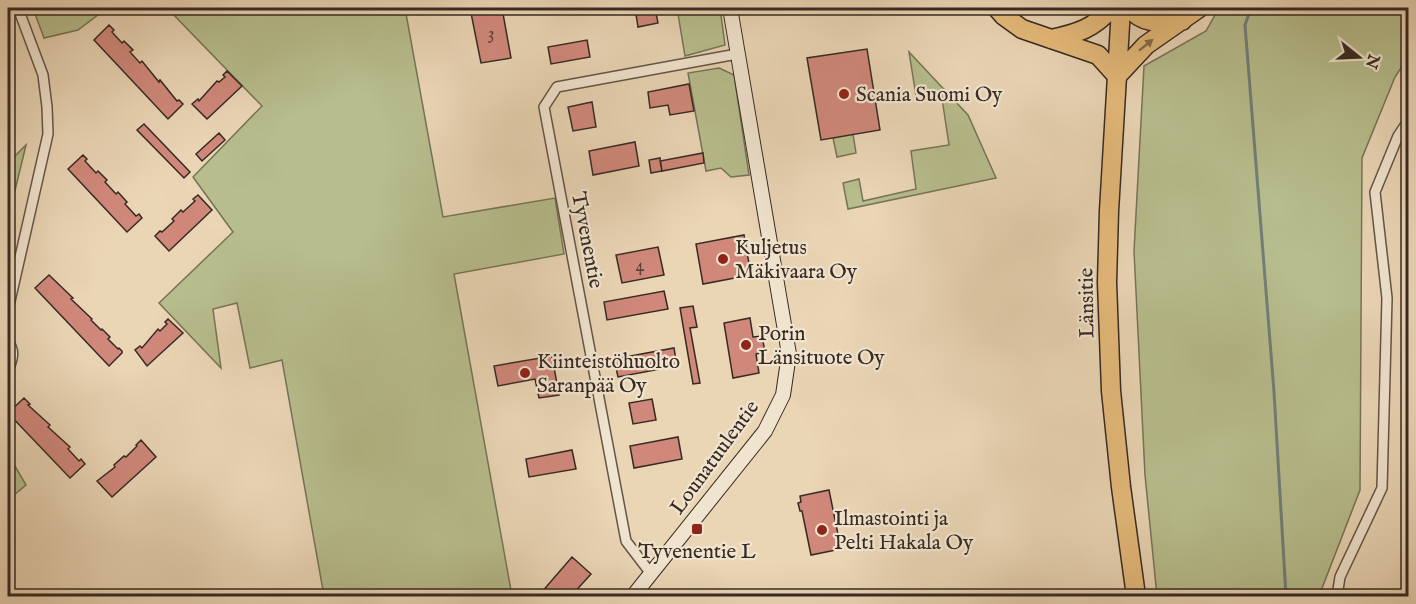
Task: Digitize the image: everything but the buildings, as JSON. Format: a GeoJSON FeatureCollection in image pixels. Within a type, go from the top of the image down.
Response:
{"type":"FeatureCollection","features":[{"type":"Feature","properties":{"kind":"highway"},"geometry":{"type":"LineString","coordinates":[[998,8],[1004,16],[1022,29],[1098,55],[1117,76],[1146,45],[1199,8]]}},
{"type":"Feature","properties":{"kind":"highway"},"geometry":{"type":"LineString","coordinates":[[1051,39],[1070,35],[1095,25],[1111,8]]}},
{"type":"Feature","properties":{"kind":"highway","name":"Länsitie"},"geometry":{"type":"LineString","coordinates":[[1121,8],[1107,282],[1111,380],[1121,487],[1136,597]]}},
{"type":"Feature","properties":{"kind":"highway"},"geometry":{"type":"LineString","coordinates":[[1130,8],[1136,15],[1150,20],[1182,21]]}},
{"type":"Feature","properties":{"kind":"street"},"geometry":{"type":"LineString","coordinates":[[8,310],[48,134],[43,75],[18,8]]}},
{"type":"Feature","properties":{"kind":"street","name":"Lounatuulentie"},"geometry":{"type":"LineString","coordinates":[[633,597],[765,431],[783,395],[789,354],[730,8]]}},
{"type":"Feature","properties":{"kind":"street","name":"Tyvenentie"},"geometry":{"type":"LineString","coordinates":[[652,575],[626,542],[544,107],[557,87],[737,54]]}},
{"type":"Feature","properties":{"kind":"street"},"geometry":{"type":"LineString","coordinates":[[1336,597],[1340,577],[1382,488],[1387,298],[1375,192],[1398,136],[1408,121]]}},
{"type":"Feature","properties":{"kind":"street"},"geometry":{"type":"LineString","coordinates":[[8,342],[11,345],[13,360],[8,371]]}},
{"type":"Feature","properties":{"kind":"green space"},"geometry":{"type":"Polygon","coordinates":[[[33,8],[107,8],[78,30],[44,38],[33,8]]]}},
{"type":"Feature","properties":{"kind":"green space"},"geometry":{"type":"Polygon","coordinates":[[[167,8],[405,8],[443,217],[555,198],[564,254],[454,274],[512,596],[324,596],[282,360],[250,368],[237,303],[213,309],[221,368],[159,303],[233,232],[193,177],[262,106],[167,8]]]}},
{"type":"Feature","properties":{"kind":"green space"},"geometry":{"type":"Polygon","coordinates":[[[677,8],[720,8],[725,45],[685,56],[677,8]]]}},
{"type":"Feature","properties":{"kind":"green space"},"geometry":{"type":"Polygon","coordinates":[[[1219,8],[1408,8],[1408,57],[1395,77],[1362,158],[1360,490],[1319,596],[1157,596],[1145,475],[1134,251],[1144,66],[1206,31],[1219,8]]]}},
{"type":"Feature","properties":{"kind":"green space"},"geometry":{"type":"Polygon","coordinates":[[[909,52],[968,115],[996,178],[848,209],[843,183],[859,179],[863,201],[916,189],[911,151],[949,145],[941,92],[916,96],[909,52]]]}},
{"type":"Feature","properties":{"kind":"green space"},"geometry":{"type":"Polygon","coordinates":[[[719,68],[734,75],[749,175],[731,177],[721,168],[706,171],[688,73],[719,68]]]}},
{"type":"Feature","properties":{"kind":"green space"},"geometry":{"type":"Polygon","coordinates":[[[853,134],[856,153],[837,157],[833,138],[853,134]]]}},
{"type":"Feature","properties":{"kind":"green space"},"geometry":{"type":"Polygon","coordinates":[[[26,145],[10,211],[8,211],[8,163],[26,145]]]}},
{"type":"Feature","properties":{"kind":"green space"},"geometry":{"type":"Polygon","coordinates":[[[8,454],[26,485],[8,500],[8,454]]]}},
{"type":"Feature","properties":{"kind":"waterway"},"geometry":{"type":"LineString","coordinates":[[1251,8],[1245,25],[1274,392],[1286,596]]}},
{"type":"Feature","properties":{"kind":"place","name":"Scania Suomi Oy"},"geometry":{"type":"Point","coordinates":[844,94]}},
{"type":"Feature","properties":{"kind":"place","name":"Kuljetus Mäkivaara Oy"},"geometry":{"type":"Point","coordinates":[723,259]}},
{"type":"Feature","properties":{"kind":"place","name":"Porin Länsituote Oy"},"geometry":{"type":"Point","coordinates":[746,345]}},
{"type":"Feature","properties":{"kind":"place","name":"Kiinteistöhuolto Saranpää Oy"},"geometry":{"type":"Point","coordinates":[525,373]}},
{"type":"Feature","properties":{"kind":"place","name":"Tyvenentie L"},"geometry":{"type":"Point","coordinates":[697,529]}},
{"type":"Feature","properties":{"kind":"place","name":"Ilmastointi ja Pelti Hakala Oy"},"geometry":{"type":"Point","coordinates":[822,530]}}]}
